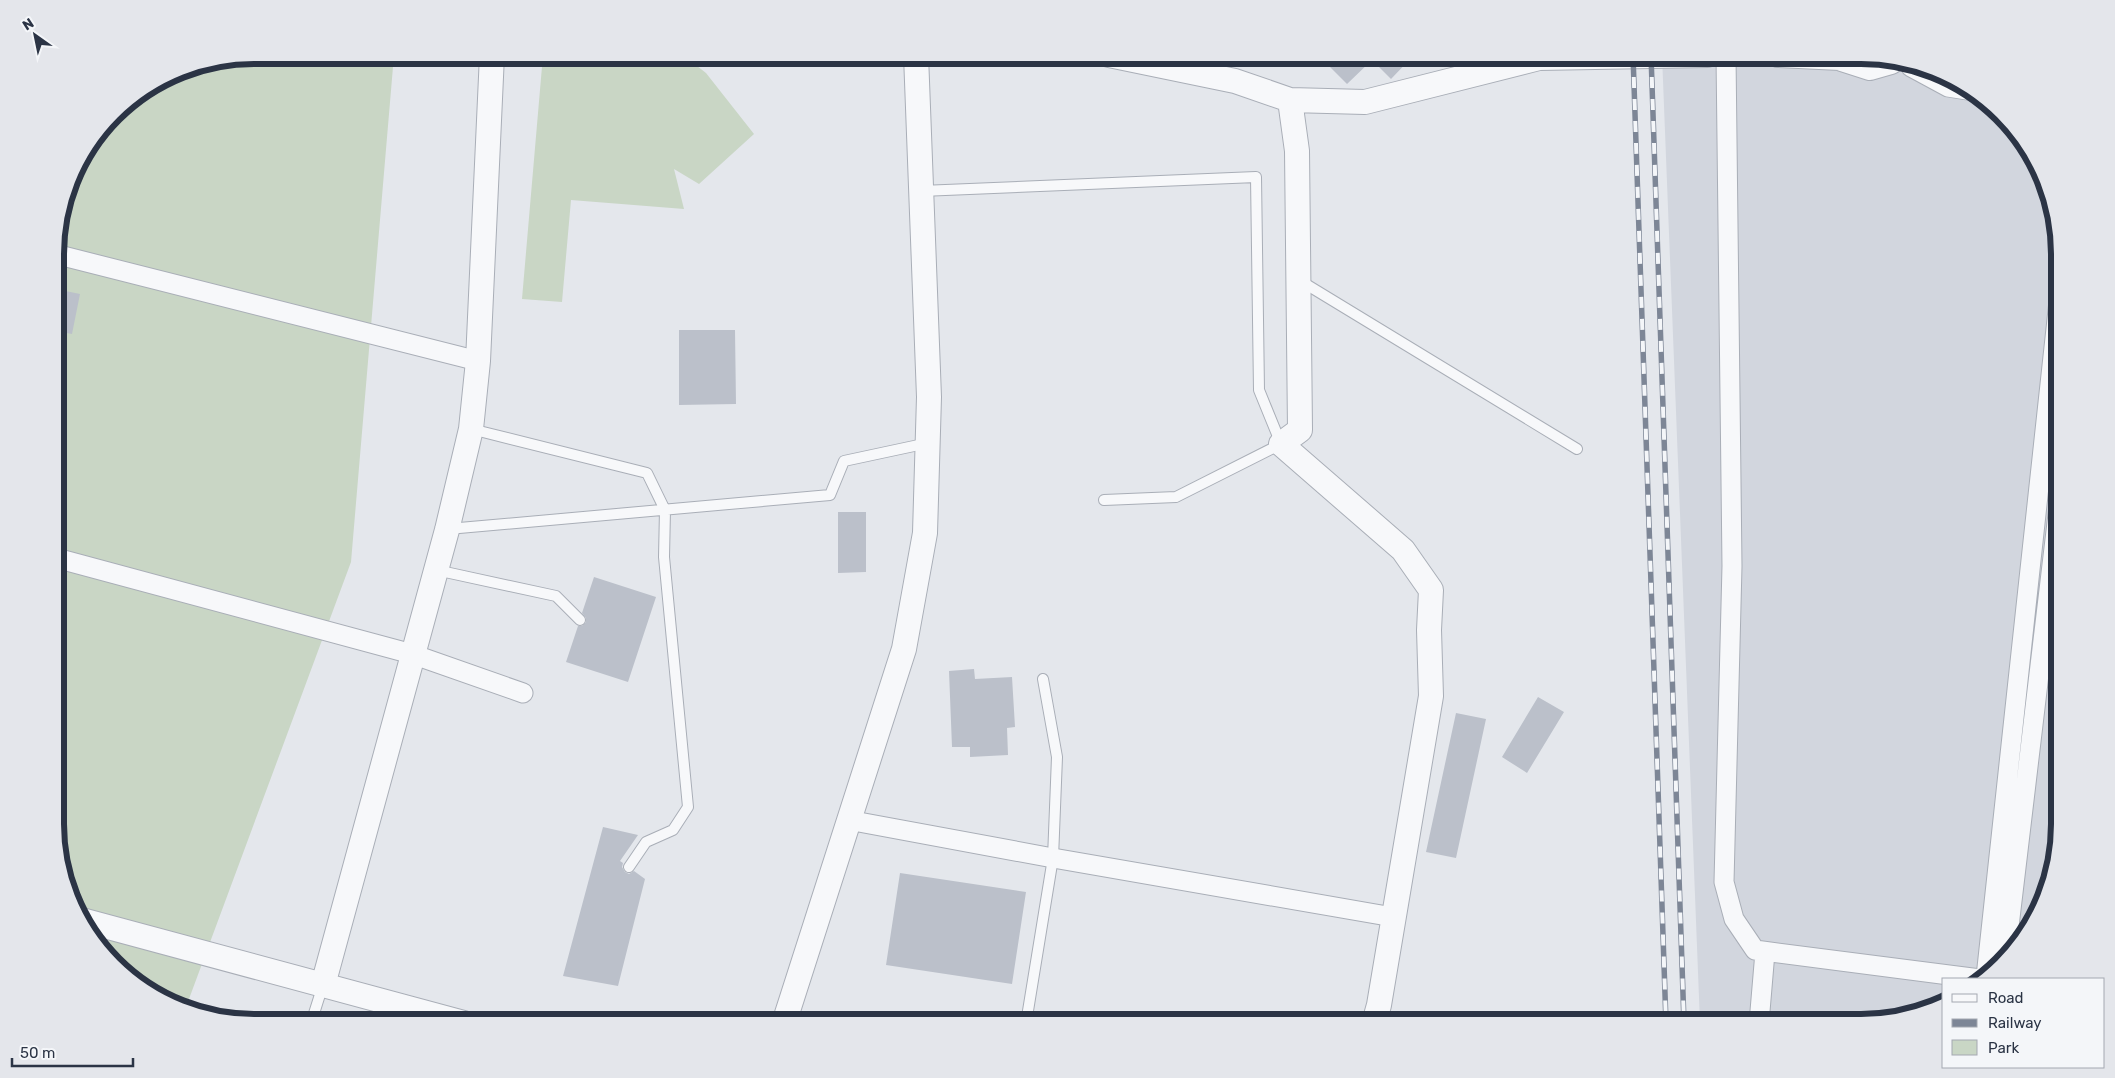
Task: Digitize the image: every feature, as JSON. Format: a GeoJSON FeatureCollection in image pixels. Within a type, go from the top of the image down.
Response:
{"type":"FeatureCollection","features":[{"type":"Feature","properties":{"kind":"street"},"geometry":{"type":"LineString","coordinates":[[323,985],[447,530],[471,429],[478,361],[492,64]]}},
{"type":"Feature","properties":{"kind":"street"},"geometry":{"type":"LineString","coordinates":[[787,1014],[904,649],[925,533],[929,397],[916,64]]}},
{"type":"Feature","properties":{"kind":"street"},"geometry":{"type":"LineString","coordinates":[[1153,64],[1235,81],[1290,100],[1366,102],[1511,64]]}},
{"type":"Feature","properties":{"kind":"street"},"geometry":{"type":"LineString","coordinates":[[1726,64],[1732,566],[1724,882],[1734,919],[1755,950],[1972,978]]}},
{"type":"Feature","properties":{"kind":"street"},"geometry":{"type":"LineString","coordinates":[[1865,64],[1870,68],[1882,65]]}},
{"type":"Feature","properties":{"kind":"street"},"geometry":{"type":"LineString","coordinates":[[1927,76],[1948,87],[1954,88]]}},
{"type":"Feature","properties":{"kind":"street"},"geometry":{"type":"LineString","coordinates":[[1290,100],[1298,151],[1300,430],[1281,444],[1403,550],[1431,590],[1429,630],[1431,696],[1376,1014]]}},
{"type":"Feature","properties":{"kind":"street"},"geometry":{"type":"LineString","coordinates":[[64,256],[478,361]]}},
{"type":"Feature","properties":{"kind":"street"},"geometry":{"type":"LineString","coordinates":[[1987,966],[2051,367]]}},
{"type":"Feature","properties":{"kind":"street"},"geometry":{"type":"LineString","coordinates":[[64,560],[412,654],[523,693]]}},
{"type":"Feature","properties":{"kind":"street"},"geometry":{"type":"LineString","coordinates":[[2007,946],[2051,573]]}},
{"type":"Feature","properties":{"kind":"street"},"geometry":{"type":"LineString","coordinates":[[848,820],[1393,917]]}},
{"type":"Feature","properties":{"kind":"street"},"geometry":{"type":"LineString","coordinates":[[91,922],[431,1014]]}},
{"type":"Feature","properties":{"kind":"street"},"geometry":{"type":"LineString","coordinates":[[1760,1014],[1765,952]]}},
{"type":"Feature","properties":{"kind":"lane"},"geometry":{"type":"LineString","coordinates":[[921,191],[1256,177],[1259,390],[1281,444],[1176,497],[1104,500]]}},
{"type":"Feature","properties":{"kind":"lane"},"geometry":{"type":"LineString","coordinates":[[1298,279],[1577,449]]}},
{"type":"Feature","properties":{"kind":"lane"},"geometry":{"type":"LineString","coordinates":[[471,429],[647,473],[665,510],[664,557],[688,807],[672,830],[646,842],[629,867]]}},
{"type":"Feature","properties":{"kind":"lane"},"geometry":{"type":"LineString","coordinates":[[447,530],[830,495],[844,461],[928,443]]}},
{"type":"Feature","properties":{"kind":"lane"},"geometry":{"type":"LineString","coordinates":[[436,570],[556,596],[580,620]]}},
{"type":"Feature","properties":{"kind":"lane"},"geometry":{"type":"LineString","coordinates":[[1027,1014],[1053,858],[1057,756],[1044,679]]}},
{"type":"Feature","properties":{"kind":"lane"},"geometry":{"type":"LineString","coordinates":[[314,1014],[323,985]]}},
{"type":"Feature","properties":{"kind":"shaded area"},"geometry":{"type":"Polygon","coordinates":[[[1662,64],[1874,64],[1898,67],[1945,83],[1977,103],[1996,119],[2012,138],[2032,170],[2048,217],[2051,241],[2051,837],[2048,861],[2032,908],[2012,940],[1996,959],[1973,978],[1942,978],[1942,996],[1934,1000],[1898,1011],[1874,1014],[1700,1014],[1662,64]]]}},
{"type":"Feature","properties":{"kind":"green space"},"geometry":{"type":"Polygon","coordinates":[[[241,64],[393,64],[351,562],[188,1002],[181,1000],[159,989],[138,975],[119,959],[103,940],[89,919],[78,897],[65,849],[64,241],[67,217],[78,181],[89,159],[103,138],[119,119],[148,96],[170,83],[205,70],[241,64]]]}},
{"type":"Feature","properties":{"kind":"green space"},"geometry":{"type":"Polygon","coordinates":[[[542,64],[694,64],[706,73],[754,134],[699,184],[674,169],[684,209],[571,200],[562,302],[522,299],[542,64]]]}},
{"type":"Feature","properties":{"kind":"building"},"geometry":{"type":"Polygon","coordinates":[[[1327,64],[1368,64],[1347,84],[1327,64]]]}},
{"type":"Feature","properties":{"kind":"building"},"geometry":{"type":"Polygon","coordinates":[[[1376,64],[1405,64],[1391,79],[1376,64]]]}},
{"type":"Feature","properties":{"kind":"building"},"geometry":{"type":"Polygon","coordinates":[[[64,291],[80,294],[72,334],[64,332],[64,291]]]}},
{"type":"Feature","properties":{"kind":"building"},"geometry":{"type":"Polygon","coordinates":[[[679,330],[735,330],[736,404],[679,405],[679,330]]]}},
{"type":"Feature","properties":{"kind":"building"},"geometry":{"type":"Polygon","coordinates":[[[838,512],[866,512],[866,572],[838,573],[838,512]]]}},
{"type":"Feature","properties":{"kind":"building"},"geometry":{"type":"Polygon","coordinates":[[[594,577],[656,597],[628,682],[566,662],[578,626],[582,626],[586,622],[586,618],[582,613],[594,577]]]}},
{"type":"Feature","properties":{"kind":"building"},"geometry":{"type":"Polygon","coordinates":[[[974,669],[975,679],[1012,677],[1015,727],[1007,728],[1008,755],[970,757],[970,747],[952,747],[949,671],[974,669]]]}},
{"type":"Feature","properties":{"kind":"building"},"geometry":{"type":"Polygon","coordinates":[[[1538,697],[1564,712],[1527,773],[1502,757],[1538,697]]]}},
{"type":"Feature","properties":{"kind":"building"},"geometry":{"type":"Polygon","coordinates":[[[1456,713],[1486,719],[1456,858],[1426,852],[1456,713]]]}},
{"type":"Feature","properties":{"kind":"building"},"geometry":{"type":"Polygon","coordinates":[[[603,827],[638,835],[620,861],[623,863],[622,867],[625,872],[629,874],[634,871],[645,879],[618,986],[563,976],[603,827]]]}},
{"type":"Feature","properties":{"kind":"building"},"geometry":{"type":"Polygon","coordinates":[[[900,873],[1026,892],[1012,984],[886,965],[900,873]]]}},
{"type":"Feature","properties":{"kind":"railway"},"geometry":{"type":"LineString","coordinates":[[1633,64],[1666,1014]]}},
{"type":"Feature","properties":{"kind":"railway"},"geometry":{"type":"LineString","coordinates":[[1651,64],[1684,1014]]}}]}
